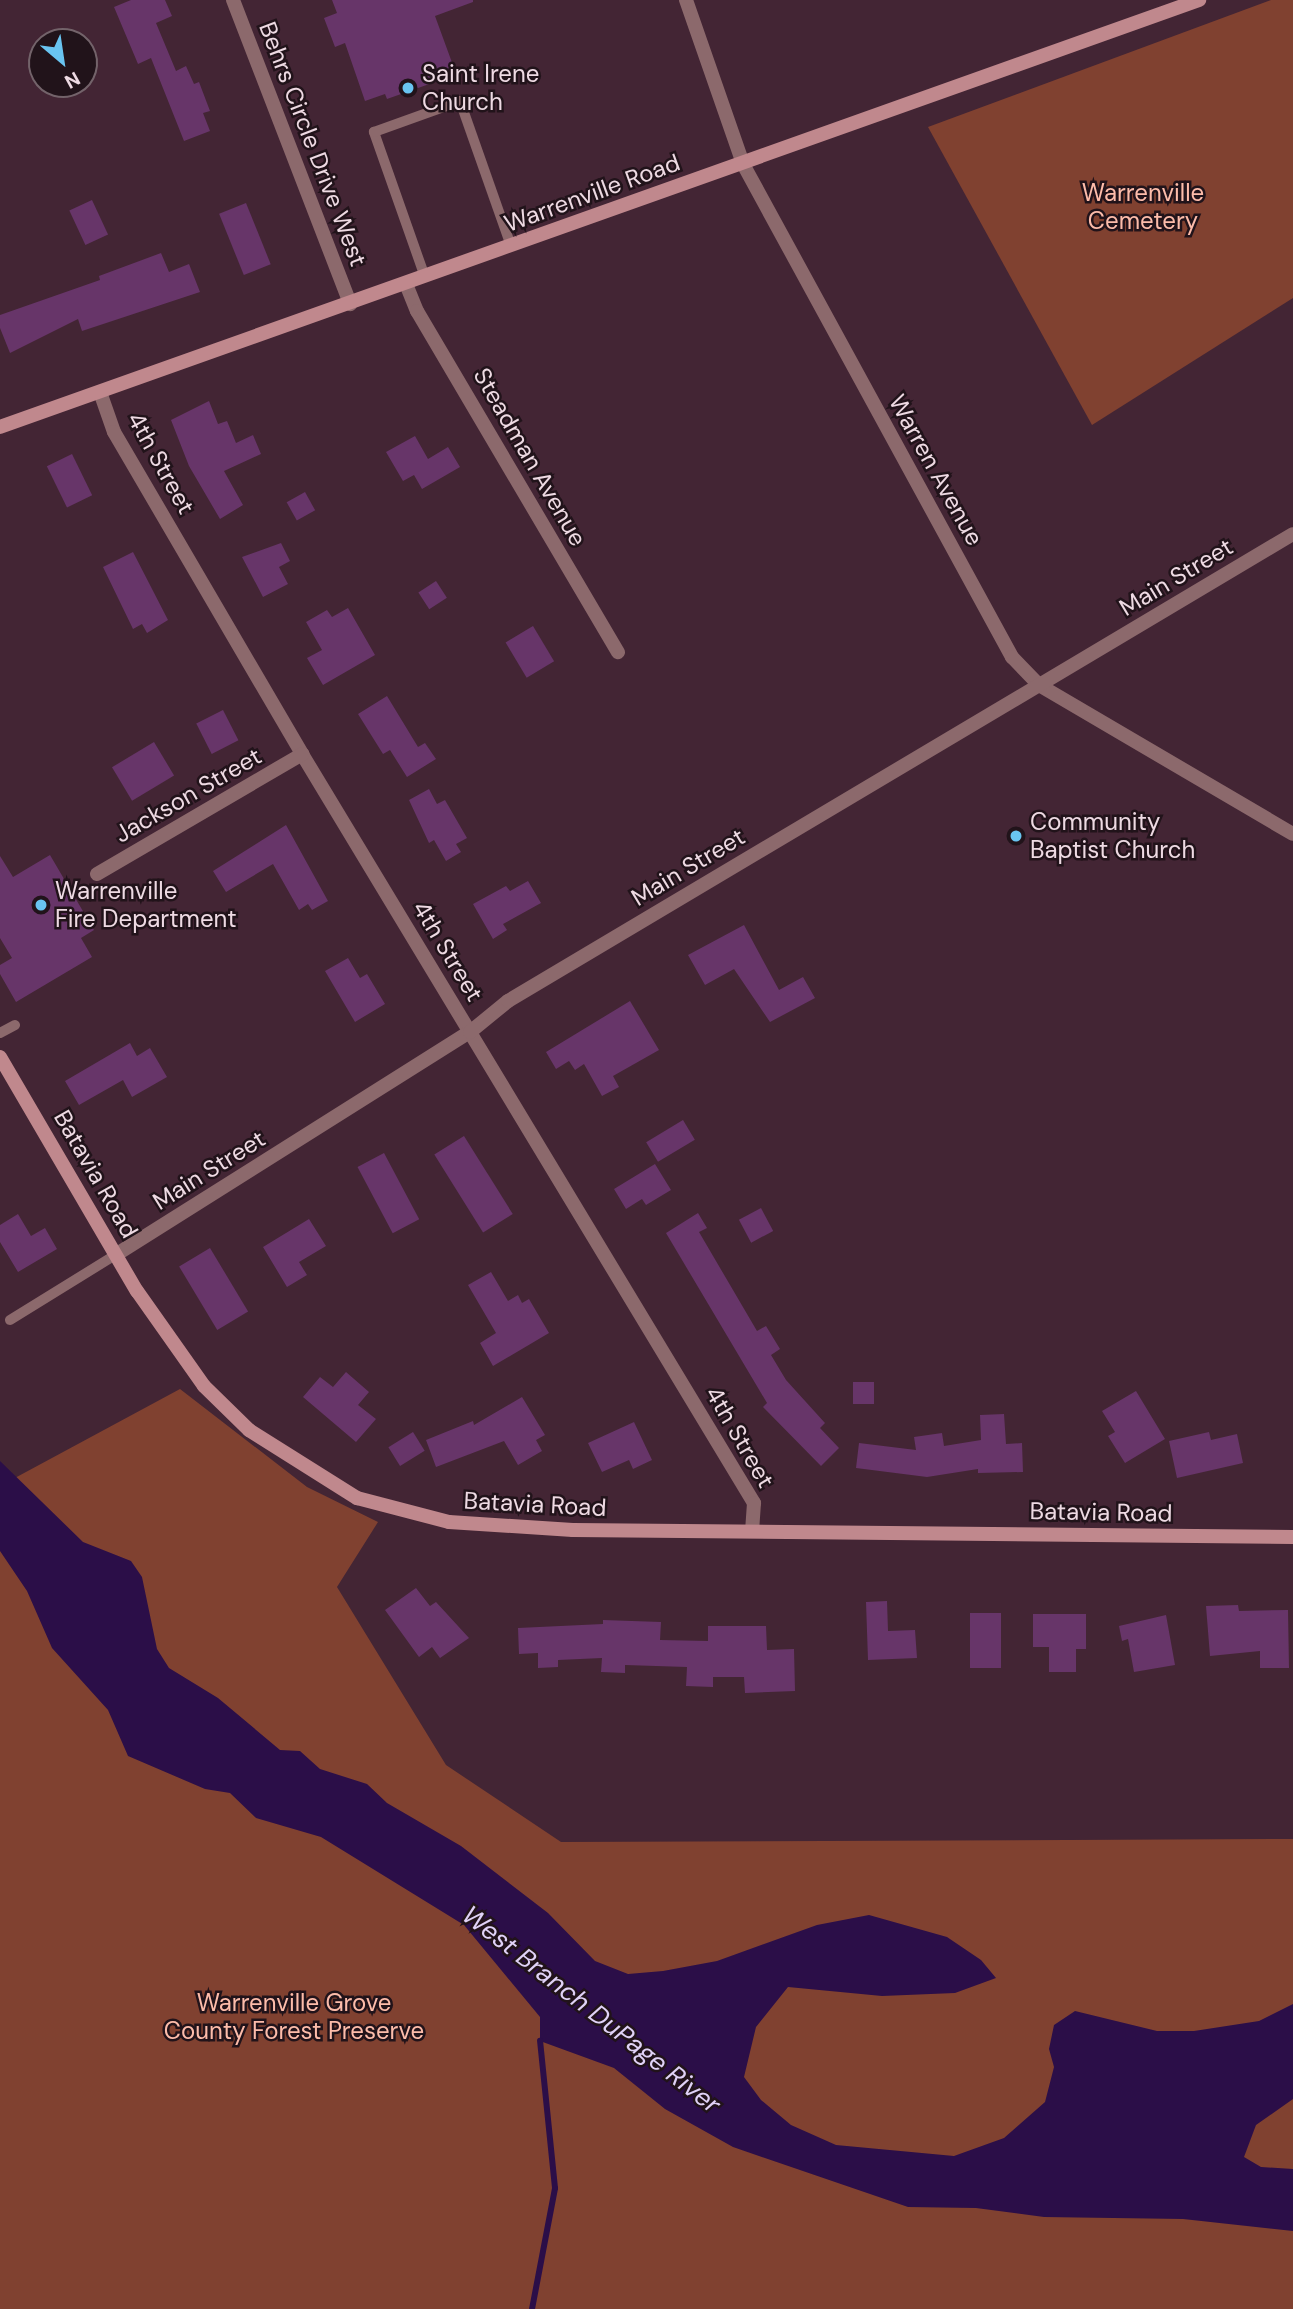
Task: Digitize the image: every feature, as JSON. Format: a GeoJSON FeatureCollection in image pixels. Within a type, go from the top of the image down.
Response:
{"type":"FeatureCollection","features":[{"type":"Feature","properties":{"kind":"main road","name":"Warrenville Road"},"geometry":{"type":"LineString","coordinates":[[0,428],[1199,0]]}},
{"type":"Feature","properties":{"kind":"main road","name":"Batavia Road"},"geometry":{"type":"LineString","coordinates":[[0,1057],[174,1347],[204,1385],[249,1430],[357,1498],[449,1522],[503,1527],[1293,1537]]}},
{"type":"Feature","properties":{"kind":"street","name":"Behrs Circle Drive West"},"geometry":{"type":"LineString","coordinates":[[233,0],[350,304]]}},
{"type":"Feature","properties":{"kind":"street","name":"Warren Avenue"},"geometry":{"type":"LineString","coordinates":[[685,0],[743,164],[1012,657],[1039,685],[1293,834]]}},
{"type":"Feature","properties":{"kind":"street","name":"Steadman Avenue"},"geometry":{"type":"LineString","coordinates":[[406,284],[417,311],[618,652]]}},
{"type":"Feature","properties":{"kind":"street","name":"4th Street"},"geometry":{"type":"LineString","coordinates":[[100,392],[114,432],[302,754],[754,1503],[752,1531]]}},
{"type":"Feature","properties":{"kind":"street","name":"Main Street"},"geometry":{"type":"LineString","coordinates":[[117,1254],[470,1032],[508,1001],[1293,534]]}},
{"type":"Feature","properties":{"kind":"street","name":"Jackson Street"},"geometry":{"type":"LineString","coordinates":[[97,874],[302,754]]}},
{"type":"Feature","properties":{"kind":"lane"},"geometry":{"type":"LineString","coordinates":[[425,277],[374,132],[460,101],[511,246]]}},
{"type":"Feature","properties":{"kind":"lane"},"geometry":{"type":"LineString","coordinates":[[0,1033],[15,1025]]}},
{"type":"Feature","properties":{"kind":"lane"},"geometry":{"type":"LineString","coordinates":[[10,1320],[117,1254]]}},
{"type":"Feature","properties":{"kind":"green space","name":"Warrenville Cemetery"},"geometry":{"type":"Polygon","coordinates":[[[1271,0],[1293,0],[1293,298],[1092,425],[928,127],[1271,0]]]}},
{"type":"Feature","properties":{"kind":"green space","name":"Warrenville Grove County Forest Preserve"},"geometry":{"type":"Polygon","coordinates":[[[180,1389],[307,1487],[378,1522],[337,1587],[446,1765],[561,1842],[1293,1839],[1293,2309],[0,2309],[0,1486],[180,1389]]]}},
{"type":"Feature","properties":{"kind":"water","name":"West Branch DuPage River"},"geometry":{"type":"Polygon","coordinates":[[[0,1461],[83,1542],[131,1561],[142,1577],[157,1649],[169,1668],[218,1698],[280,1750],[300,1751],[320,1769],[367,1784],[387,1803],[461,1846],[548,1913],[595,1961],[628,1974],[663,1971],[717,1961],[817,1925],[869,1915],[947,1937],[981,1960],[996,1978],[955,1993],[882,1996],[788,1987],[756,2027],[744,2077],[761,2100],[791,2125],[836,2145],[954,2156],[1004,2138],[1045,2102],[1054,2067],[1049,2049],[1054,2025],[1075,2011],[1157,2031],[1194,2031],[1259,2021],[1293,2004],[1293,2099],[1256,2125],[1244,2157],[1261,2167],[1293,2169],[1293,2231],[1183,2219],[1044,2217],[976,2208],[908,2207],[733,2147],[665,2109],[614,2068],[540,2041],[540,2017],[464,1925],[321,1837],[256,1818],[230,1793],[205,1789],[128,1756],[108,1710],[52,1648],[27,1591],[0,1551],[0,1461]]]}},
{"type":"Feature","properties":{"kind":"building"},"geometry":{"type":"Polygon","coordinates":[[[131,0],[165,0],[172,16],[156,23],[176,71],[186,66],[194,84],[199,82],[210,111],[203,113],[210,131],[184,141],[151,58],[138,64],[114,7],[131,0]]]}},
{"type":"Feature","properties":{"kind":"building"},"geometry":{"type":"Polygon","coordinates":[[[332,0],[473,2],[435,16],[454,68],[433,76],[435,82],[387,99],[385,94],[365,101],[345,43],[335,47],[324,18],[337,13],[332,0]]]}},
{"type":"Feature","properties":{"kind":"building"},"geometry":{"type":"Polygon","coordinates":[[[92,200],[108,234],[85,245],[69,211],[92,200]]]}},
{"type":"Feature","properties":{"kind":"building"},"geometry":{"type":"Polygon","coordinates":[[[246,203],[271,264],[244,275],[219,214],[246,203]]]}},
{"type":"Feature","properties":{"kind":"building"},"geometry":{"type":"Polygon","coordinates":[[[161,253],[169,272],[189,264],[200,292],[82,331],[78,319],[10,353],[0,328],[0,315],[100,280],[99,276],[161,253]]]}},
{"type":"Feature","properties":{"kind":"building"},"geometry":{"type":"Polygon","coordinates":[[[209,401],[218,424],[227,421],[236,443],[253,435],[261,454],[224,471],[243,505],[220,519],[189,466],[171,420],[209,401]]]}},
{"type":"Feature","properties":{"kind":"building"},"geometry":{"type":"Polygon","coordinates":[[[415,436],[428,459],[448,447],[460,467],[422,489],[414,475],[403,481],[386,452],[415,436]]]}},
{"type":"Feature","properties":{"kind":"building"},"geometry":{"type":"Polygon","coordinates":[[[72,454],[92,495],[67,508],[47,466],[72,454]]]}},
{"type":"Feature","properties":{"kind":"building"},"geometry":{"type":"Polygon","coordinates":[[[305,492],[315,510],[297,521],[287,502],[305,492]]]}},
{"type":"Feature","properties":{"kind":"building"},"geometry":{"type":"Polygon","coordinates":[[[281,543],[290,561],[279,567],[288,584],[263,597],[242,557],[281,543]]]}},
{"type":"Feature","properties":{"kind":"building"},"geometry":{"type":"Polygon","coordinates":[[[133,552],[168,620],[147,633],[142,624],[133,629],[103,567],[133,552]]]}},
{"type":"Feature","properties":{"kind":"building"},"geometry":{"type":"Polygon","coordinates":[[[436,581],[447,598],[429,609],[418,592],[436,581]]]}},
{"type":"Feature","properties":{"kind":"building"},"geometry":{"type":"Polygon","coordinates":[[[348,608],[375,655],[323,685],[307,658],[322,650],[306,622],[327,610],[332,617],[348,608]]]}},
{"type":"Feature","properties":{"kind":"building"},"geometry":{"type":"Polygon","coordinates":[[[533,626],[554,661],[527,678],[506,642],[533,626]]]}},
{"type":"Feature","properties":{"kind":"building"},"geometry":{"type":"Polygon","coordinates":[[[387,696],[418,747],[425,743],[436,759],[407,777],[390,750],[383,754],[358,714],[387,696]]]}},
{"type":"Feature","properties":{"kind":"building"},"geometry":{"type":"Polygon","coordinates":[[[223,710],[238,740],[212,754],[196,724],[223,710]]]}},
{"type":"Feature","properties":{"kind":"building"},"geometry":{"type":"Polygon","coordinates":[[[154,742],[174,775],[132,801],[112,767],[154,742]]]}},
{"type":"Feature","properties":{"kind":"building"},"geometry":{"type":"Polygon","coordinates":[[[429,789],[437,804],[445,800],[467,838],[456,844],[461,852],[446,861],[434,840],[429,843],[409,800],[429,789]]]}},
{"type":"Feature","properties":{"kind":"building"},"geometry":{"type":"Polygon","coordinates":[[[286,825],[328,901],[312,910],[308,904],[299,910],[273,864],[226,892],[213,871],[286,825]]]}},
{"type":"Feature","properties":{"kind":"building","name":"Warrenville Fire Department"},"geometry":{"type":"Polygon","coordinates":[[[50,855],[94,930],[81,938],[92,957],[16,1002],[0,974],[0,965],[12,958],[0,938],[0,856],[13,877],[50,855]]]}},
{"type":"Feature","properties":{"kind":"building"},"geometry":{"type":"Polygon","coordinates":[[[528,881],[541,903],[503,924],[507,930],[493,939],[473,904],[506,886],[510,891],[528,881]]]}},
{"type":"Feature","properties":{"kind":"building"},"geometry":{"type":"Polygon","coordinates":[[[744,925],[779,990],[803,977],[815,998],[770,1022],[734,969],[705,985],[688,955],[744,925]]]}},
{"type":"Feature","properties":{"kind":"building"},"geometry":{"type":"Polygon","coordinates":[[[348,958],[360,978],[367,974],[385,1004],[355,1022],[325,971],[348,958]]]}},
{"type":"Feature","properties":{"kind":"building"},"geometry":{"type":"Polygon","coordinates":[[[630,1001],[659,1050],[613,1076],[619,1087],[602,1096],[584,1064],[575,1070],[569,1061],[556,1069],[546,1052],[630,1001]]]}},
{"type":"Feature","properties":{"kind":"building"},"geometry":{"type":"Polygon","coordinates":[[[130,1043],[137,1056],[150,1048],[167,1077],[132,1097],[123,1080],[79,1105],[65,1081],[130,1043]]]}},
{"type":"Feature","properties":{"kind":"building"},"geometry":{"type":"Polygon","coordinates":[[[683,1120],[695,1140],[658,1162],[646,1142],[683,1120]]]}},
{"type":"Feature","properties":{"kind":"building"},"geometry":{"type":"Polygon","coordinates":[[[464,1136],[513,1214],[483,1233],[434,1155],[464,1136]]]}},
{"type":"Feature","properties":{"kind":"building"},"geometry":{"type":"Polygon","coordinates":[[[384,1153],[419,1219],[393,1233],[358,1167],[384,1153]]]}},
{"type":"Feature","properties":{"kind":"building"},"geometry":{"type":"Polygon","coordinates":[[[655,1164],[671,1190],[646,1205],[642,1199],[626,1209],[614,1189],[655,1164]]]}},
{"type":"Feature","properties":{"kind":"building"},"geometry":{"type":"Polygon","coordinates":[[[761,1208],[773,1231],[751,1243],[739,1220],[761,1208]]]}},
{"type":"Feature","properties":{"kind":"building"},"geometry":{"type":"Polygon","coordinates":[[[698,1213],[707,1228],[699,1232],[757,1331],[766,1326],[780,1349],[771,1355],[786,1380],[825,1423],[820,1428],[839,1448],[821,1466],[763,1407],[767,1403],[666,1233],[698,1213]]]}},
{"type":"Feature","properties":{"kind":"building"},"geometry":{"type":"Polygon","coordinates":[[[18,1214],[31,1236],[45,1228],[57,1249],[18,1272],[0,1242],[0,1225],[18,1214]]]}},
{"type":"Feature","properties":{"kind":"building"},"geometry":{"type":"Polygon","coordinates":[[[309,1219],[326,1246],[299,1262],[307,1275],[287,1287],[263,1247],[309,1219]]]}},
{"type":"Feature","properties":{"kind":"building"},"geometry":{"type":"Polygon","coordinates":[[[210,1248],[248,1311],[217,1330],[179,1267],[210,1248]]]}},
{"type":"Feature","properties":{"kind":"building"},"geometry":{"type":"Polygon","coordinates":[[[491,1272],[508,1301],[518,1295],[522,1303],[529,1299],[549,1333],[493,1366],[480,1343],[496,1333],[468,1285],[491,1272]]]}},
{"type":"Feature","properties":{"kind":"building"},"geometry":{"type":"Polygon","coordinates":[[[346,1372],[369,1392],[358,1405],[376,1419],[356,1442],[303,1397],[320,1377],[333,1387],[346,1372]]]}},
{"type":"Feature","properties":{"kind":"building"},"geometry":{"type":"Polygon","coordinates":[[[853,1382],[874,1382],[874,1404],[853,1404],[853,1382]]]}},
{"type":"Feature","properties":{"kind":"building"},"geometry":{"type":"Polygon","coordinates":[[[1136,1391],[1165,1439],[1125,1463],[1108,1436],[1115,1432],[1102,1411],[1136,1391]]]}},
{"type":"Feature","properties":{"kind":"building"},"geometry":{"type":"Polygon","coordinates":[[[522,1397],[545,1435],[536,1440],[542,1451],[518,1465],[504,1441],[436,1467],[426,1440],[473,1421],[474,1425],[522,1397]]]}},
{"type":"Feature","properties":{"kind":"building"},"geometry":{"type":"Polygon","coordinates":[[[1004,1414],[1006,1444],[1022,1443],[1023,1472],[978,1473],[978,1469],[927,1477],[856,1468],[859,1443],[916,1450],[914,1437],[942,1433],[944,1446],[981,1440],[980,1415],[1004,1414]]]}},
{"type":"Feature","properties":{"kind":"building"},"geometry":{"type":"Polygon","coordinates":[[[634,1422],[652,1460],[633,1469],[629,1460],[602,1472],[588,1443],[634,1422]]]}},
{"type":"Feature","properties":{"kind":"building"},"geometry":{"type":"Polygon","coordinates":[[[413,1432],[425,1451],[400,1466],[388,1447],[413,1432]]]}},
{"type":"Feature","properties":{"kind":"building"},"geometry":{"type":"Polygon","coordinates":[[[1209,1432],[1211,1440],[1237,1434],[1243,1463],[1177,1478],[1169,1441],[1209,1432]]]}},
{"type":"Feature","properties":{"kind":"building"},"geometry":{"type":"Polygon","coordinates":[[[416,1588],[430,1606],[436,1602],[469,1638],[440,1658],[432,1647],[419,1657],[385,1610],[416,1588]]]}},
{"type":"Feature","properties":{"kind":"building"},"geometry":{"type":"Polygon","coordinates":[[[887,1601],[888,1631],[915,1630],[917,1658],[868,1660],[866,1602],[887,1601]]]}},
{"type":"Feature","properties":{"kind":"building"},"geometry":{"type":"Polygon","coordinates":[[[1238,1605],[1239,1611],[1288,1610],[1289,1668],[1260,1668],[1260,1651],[1210,1656],[1206,1606],[1238,1605]]]}},
{"type":"Feature","properties":{"kind":"building"},"geometry":{"type":"Polygon","coordinates":[[[970,1613],[1001,1613],[1001,1668],[970,1668],[970,1613]]]}},
{"type":"Feature","properties":{"kind":"building"},"geometry":{"type":"Polygon","coordinates":[[[1033,1614],[1086,1614],[1086,1649],[1076,1649],[1076,1672],[1049,1672],[1049,1647],[1033,1647],[1033,1614]]]}},
{"type":"Feature","properties":{"kind":"building"},"geometry":{"type":"Polygon","coordinates":[[[1166,1615],[1175,1665],[1134,1672],[1128,1639],[1122,1641],[1119,1626],[1166,1615]]]}},
{"type":"Feature","properties":{"kind":"building"},"geometry":{"type":"Polygon","coordinates":[[[603,1620],[661,1622],[660,1640],[708,1641],[708,1626],[766,1626],[767,1650],[794,1649],[795,1691],[745,1693],[744,1677],[713,1677],[713,1687],[686,1686],[687,1667],[625,1665],[625,1673],[601,1672],[602,1658],[558,1660],[558,1667],[538,1668],[538,1653],[519,1654],[518,1628],[603,1624],[603,1620]]]}},
{"type":"Feature","properties":{"kind":"waterway"},"geometry":{"type":"LineString","coordinates":[[532,2309],[555,2188],[540,2041]]}},
{"type":"Feature","properties":{"kind":"place","name":"Saint Irene Church"},"geometry":{"type":"Point","coordinates":[408,88]}},
{"type":"Feature","properties":{"kind":"place","name":"Community Baptist Church"},"geometry":{"type":"Point","coordinates":[1016,836]}},
{"type":"Feature","properties":{"kind":"place","name":"Warrenville Fire Department"},"geometry":{"type":"Point","coordinates":[41,905]}}]}
